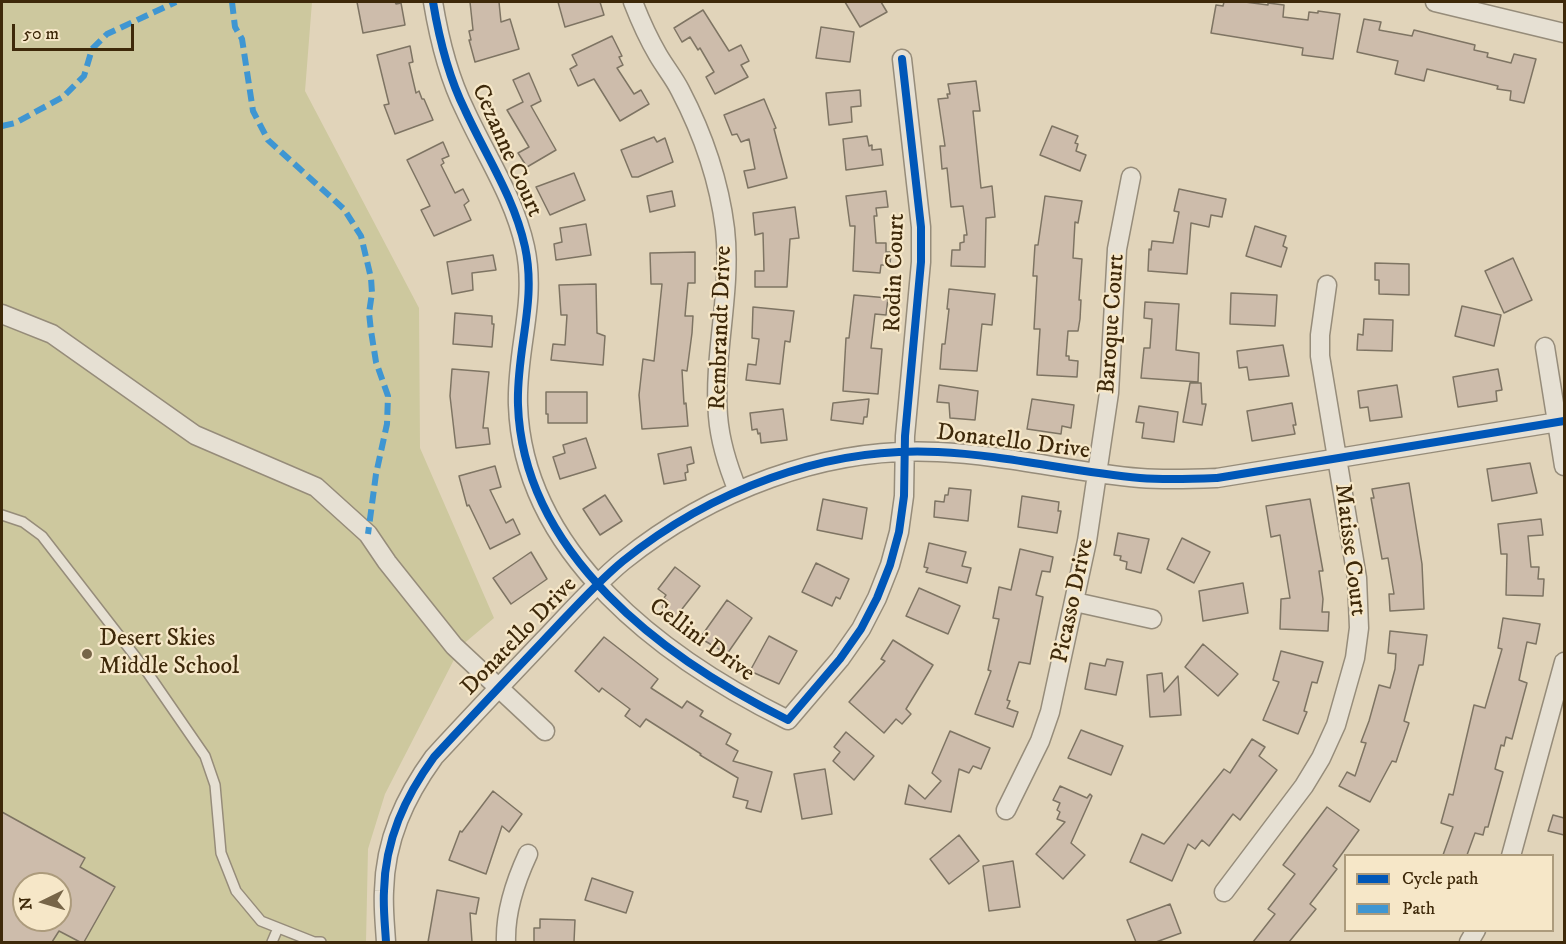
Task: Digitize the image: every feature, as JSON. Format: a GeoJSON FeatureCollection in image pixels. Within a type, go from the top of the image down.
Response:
{"type":"FeatureCollection","features":[{"type":"Feature","properties":{"kind":"street","name":"Cezanne Court"},"geometry":{"type":"LineString","coordinates":[[433,2],[449,69],[463,107],[506,188],[518,218],[525,248],[529,277],[529,309],[520,370],[518,404],[521,438],[529,471],[541,503],[556,532],[574,558],[598,584]]}},
{"type":"Feature","properties":{"kind":"street","name":"Rembrandt Drive"},"geometry":{"type":"LineString","coordinates":[[633,2],[643,28],[679,88],[695,120],[718,190],[725,230],[727,270],[718,386],[718,417],[724,449],[738,491]]}},
{"type":"Feature","properties":{"kind":"street"},"geometry":{"type":"LineString","coordinates":[[1435,2],[1564,33]]}},
{"type":"Feature","properties":{"kind":"street","name":"Rodin Court"},"geometry":{"type":"LineString","coordinates":[[788,720],[840,659],[861,629],[890,566],[899,532],[904,496],[905,452],[921,262],[921,227],[902,59]]}},
{"type":"Feature","properties":{"kind":"street","name":"Baroque Court"},"geometry":{"type":"LineString","coordinates":[[1097,472],[1109,393],[1118,249],[1131,177]]}},
{"type":"Feature","properties":{"kind":"street","name":"Matisse Court"},"geometry":{"type":"LineString","coordinates":[[1224,892],[1304,786],[1321,758],[1336,725],[1355,658],[1359,628],[1359,600],[1320,356],[1320,335],[1327,285]]}},
{"type":"Feature","properties":{"kind":"street"},"geometry":{"type":"LineString","coordinates":[[2,314],[52,334],[195,435],[316,487],[368,534],[387,562],[454,646],[545,731]]}},
{"type":"Feature","properties":{"kind":"street"},"geometry":{"type":"LineString","coordinates":[[1545,347],[1561,422],[1564,466]]}},
{"type":"Feature","properties":{"kind":"street","name":"Donatello Drive"},"geometry":{"type":"LineString","coordinates":[[386,942],[384,892],[386,864],[393,834],[417,780],[434,757],[598,584],[657,536],[698,511],[738,491],[775,477],[862,456],[934,451],[981,454],[1139,478],[1177,480],[1207,478],[1561,422]]}},
{"type":"Feature","properties":{"kind":"street","name":"Picasso Drive"},"geometry":{"type":"LineString","coordinates":[[1006,810],[1050,712],[1075,602],[1097,472]]}},
{"type":"Feature","properties":{"kind":"street","name":"Cellini Drive"},"geometry":{"type":"LineString","coordinates":[[598,584],[634,619],[712,679],[788,720]]}},
{"type":"Feature","properties":{"kind":"street"},"geometry":{"type":"LineString","coordinates":[[1075,602],[1152,619]]}},
{"type":"Feature","properties":{"kind":"street"},"geometry":{"type":"LineString","coordinates":[[1511,854],[1564,662]]}},
{"type":"Feature","properties":{"kind":"street"},"geometry":{"type":"LineString","coordinates":[[506,942],[508,909],[516,881],[528,854]]}},
{"type":"Feature","properties":{"kind":"lane"},"geometry":{"type":"LineString","coordinates":[[2,515],[23,522],[42,536],[145,669],[205,756],[215,785],[221,853],[236,891],[261,921],[314,942],[321,942]]}},
{"type":"Feature","properties":{"kind":"lane"},"geometry":{"type":"LineString","coordinates":[[272,942],[278,928]]}},
{"type":"Feature","properties":{"kind":"shaded area"},"geometry":{"type":"Polygon","coordinates":[[[2,2],[312,2],[305,91],[419,308],[420,448],[494,618],[461,646],[385,794],[368,849],[366,942],[2,942],[2,2]]]}},
{"type":"Feature","properties":{"kind":"building"},"geometry":{"type":"Polygon","coordinates":[[[357,2],[401,3],[405,25],[363,33],[357,2]]]}},
{"type":"Feature","properties":{"kind":"building"},"geometry":{"type":"Polygon","coordinates":[[[470,2],[499,2],[501,22],[510,19],[519,49],[475,62],[469,40],[471,40],[469,31],[473,30],[470,2]]]}},
{"type":"Feature","properties":{"kind":"building"},"geometry":{"type":"Polygon","coordinates":[[[558,2],[600,2],[604,15],[565,27],[558,2]]]}},
{"type":"Feature","properties":{"kind":"building"},"geometry":{"type":"Polygon","coordinates":[[[845,2],[881,2],[887,12],[860,27],[845,2]]]}},
{"type":"Feature","properties":{"kind":"building"},"geometry":{"type":"Polygon","coordinates":[[[1224,2],[1284,5],[1283,17],[1308,20],[1309,12],[1340,14],[1333,59],[1302,55],[1303,48],[1211,33],[1216,5],[1223,6],[1224,2]]]}},
{"type":"Feature","properties":{"kind":"building"},"geometry":{"type":"Polygon","coordinates":[[[703,10],[729,51],[741,45],[749,61],[741,65],[748,77],[715,94],[706,77],[714,72],[700,48],[698,50],[690,37],[682,42],[674,28],[703,10]]]}},
{"type":"Feature","properties":{"kind":"building"},"geometry":{"type":"Polygon","coordinates":[[[1364,19],[1381,22],[1379,30],[1412,36],[1414,30],[1475,45],[1474,50],[1488,53],[1487,57],[1511,63],[1514,54],[1536,59],[1524,103],[1510,100],[1511,91],[1497,89],[1498,86],[1427,69],[1424,81],[1395,74],[1398,61],[1357,52],[1364,19]]]}},
{"type":"Feature","properties":{"kind":"building"},"geometry":{"type":"Polygon","coordinates":[[[821,27],[854,32],[850,62],[816,58],[821,27]]]}},
{"type":"Feature","properties":{"kind":"building"},"geometry":{"type":"Polygon","coordinates":[[[612,36],[622,56],[619,57],[623,65],[617,68],[634,94],[641,90],[649,104],[620,121],[594,79],[578,86],[570,69],[577,65],[572,55],[612,36]]]}},
{"type":"Feature","properties":{"kind":"building"},"geometry":{"type":"Polygon","coordinates":[[[410,46],[413,62],[409,63],[416,93],[419,91],[433,120],[395,134],[384,105],[389,104],[377,55],[410,46]]]}},
{"type":"Feature","properties":{"kind":"building"},"geometry":{"type":"Polygon","coordinates":[[[529,73],[541,101],[531,106],[556,150],[527,167],[518,153],[529,147],[507,110],[523,102],[513,80],[529,73]]]}},
{"type":"Feature","properties":{"kind":"building"},"geometry":{"type":"Polygon","coordinates":[[[976,81],[980,111],[973,111],[981,188],[992,186],[995,217],[986,218],[985,267],[951,266],[952,250],[960,250],[960,243],[964,242],[964,235],[967,235],[963,206],[951,207],[947,168],[942,169],[940,146],[945,146],[938,99],[948,98],[947,94],[950,94],[948,84],[976,81]]]}},
{"type":"Feature","properties":{"kind":"building"},"geometry":{"type":"Polygon","coordinates":[[[860,90],[861,106],[851,107],[852,122],[829,125],[826,93],[860,90]]]}},
{"type":"Feature","properties":{"kind":"building"},"geometry":{"type":"Polygon","coordinates":[[[764,99],[776,128],[774,129],[787,178],[748,188],[744,171],[755,169],[749,139],[741,142],[737,134],[732,135],[724,115],[764,99]]]}},
{"type":"Feature","properties":{"kind":"building"},"geometry":{"type":"Polygon","coordinates":[[[1052,126],[1078,136],[1075,143],[1078,144],[1076,151],[1086,155],[1080,171],[1040,155],[1052,126]]]}},
{"type":"Feature","properties":{"kind":"building"},"geometry":{"type":"Polygon","coordinates":[[[867,136],[872,150],[881,149],[883,165],[846,170],[843,139],[867,136]]]}},
{"type":"Feature","properties":{"kind":"building"},"geometry":{"type":"Polygon","coordinates":[[[654,137],[657,142],[665,138],[673,162],[638,177],[632,177],[621,150],[654,137]]]}},
{"type":"Feature","properties":{"kind":"building"},"geometry":{"type":"Polygon","coordinates":[[[443,142],[449,156],[442,159],[444,163],[441,165],[455,193],[463,189],[469,201],[464,205],[471,220],[434,236],[421,210],[430,206],[407,160],[443,142]]]}},
{"type":"Feature","properties":{"kind":"building"},"geometry":{"type":"Polygon","coordinates":[[[574,173],[585,200],[550,215],[536,187],[574,173]]]}},
{"type":"Feature","properties":{"kind":"building"},"geometry":{"type":"Polygon","coordinates":[[[1179,189],[1226,199],[1222,217],[1211,215],[1209,227],[1191,223],[1187,274],[1148,271],[1149,249],[1151,250],[1152,241],[1173,243],[1179,212],[1174,211],[1179,189]]]}},
{"type":"Feature","properties":{"kind":"building"},"geometry":{"type":"Polygon","coordinates":[[[672,191],[675,206],[650,212],[647,196],[672,191]]]}},
{"type":"Feature","properties":{"kind":"building"},"geometry":{"type":"Polygon","coordinates":[[[886,191],[888,207],[876,208],[877,216],[874,216],[876,243],[886,243],[886,252],[891,252],[890,265],[881,265],[880,273],[853,271],[855,226],[850,226],[846,196],[886,191]]]}},
{"type":"Feature","properties":{"kind":"building"},"geometry":{"type":"Polygon","coordinates":[[[1045,196],[1082,201],[1078,223],[1075,222],[1073,258],[1082,259],[1080,319],[1078,331],[1068,331],[1066,356],[1069,356],[1069,360],[1078,361],[1077,377],[1037,375],[1040,329],[1034,329],[1037,276],[1033,276],[1035,245],[1038,245],[1045,196]]]}},
{"type":"Feature","properties":{"kind":"building"},"geometry":{"type":"Polygon","coordinates":[[[795,207],[799,238],[790,239],[787,287],[755,287],[755,271],[764,271],[763,233],[755,235],[753,213],[795,207]]]}},
{"type":"Feature","properties":{"kind":"building"},"geometry":{"type":"Polygon","coordinates":[[[586,224],[591,255],[556,260],[554,244],[562,242],[560,228],[586,224]]]}},
{"type":"Feature","properties":{"kind":"building"},"geometry":{"type":"Polygon","coordinates":[[[1255,226],[1286,236],[1283,246],[1287,248],[1281,267],[1246,256],[1255,226]]]}},
{"type":"Feature","properties":{"kind":"building"},"geometry":{"type":"Polygon","coordinates":[[[695,252],[695,283],[688,283],[685,316],[693,316],[692,333],[687,371],[682,370],[688,426],[642,429],[639,395],[643,359],[654,361],[662,284],[651,284],[650,253],[695,252]]]}},
{"type":"Feature","properties":{"kind":"building"},"geometry":{"type":"Polygon","coordinates":[[[493,255],[496,270],[472,273],[473,290],[452,294],[447,262],[493,255]]]}},
{"type":"Feature","properties":{"kind":"building"},"geometry":{"type":"Polygon","coordinates":[[[1513,258],[1532,300],[1504,313],[1485,271],[1513,258]]]}},
{"type":"Feature","properties":{"kind":"building"},"geometry":{"type":"Polygon","coordinates":[[[1375,263],[1409,264],[1409,295],[1379,294],[1379,280],[1375,280],[1375,263]]]}},
{"type":"Feature","properties":{"kind":"building"},"geometry":{"type":"Polygon","coordinates":[[[596,284],[597,333],[605,336],[603,365],[551,360],[553,344],[565,345],[567,315],[561,315],[559,285],[596,284]]]}},
{"type":"Feature","properties":{"kind":"building"},"geometry":{"type":"Polygon","coordinates":[[[949,289],[995,294],[992,325],[982,324],[977,371],[940,369],[949,309],[947,309],[949,289]]]}},
{"type":"Feature","properties":{"kind":"building"},"geometry":{"type":"Polygon","coordinates":[[[1231,293],[1277,295],[1275,326],[1230,324],[1231,293]]]}},
{"type":"Feature","properties":{"kind":"building"},"geometry":{"type":"Polygon","coordinates":[[[854,295],[888,298],[886,315],[875,314],[871,348],[882,349],[878,394],[843,391],[846,338],[849,338],[854,295]]]}},
{"type":"Feature","properties":{"kind":"building"},"geometry":{"type":"Polygon","coordinates":[[[1145,302],[1179,304],[1176,350],[1199,353],[1198,382],[1141,378],[1144,348],[1150,348],[1152,319],[1144,318],[1145,302]]]}},
{"type":"Feature","properties":{"kind":"building"},"geometry":{"type":"Polygon","coordinates":[[[1462,306],[1501,315],[1494,346],[1455,336],[1462,306]]]}},
{"type":"Feature","properties":{"kind":"building"},"geometry":{"type":"Polygon","coordinates":[[[753,307],[794,311],[790,342],[785,341],[780,384],[746,380],[748,364],[756,365],[759,339],[752,338],[753,307]]]}},
{"type":"Feature","properties":{"kind":"building"},"geometry":{"type":"Polygon","coordinates":[[[455,313],[492,316],[492,324],[494,324],[492,347],[453,344],[455,313]]]}},
{"type":"Feature","properties":{"kind":"building"},"geometry":{"type":"Polygon","coordinates":[[[1364,319],[1393,320],[1392,351],[1357,350],[1358,334],[1363,335],[1364,319]]]}},
{"type":"Feature","properties":{"kind":"building"},"geometry":{"type":"Polygon","coordinates":[[[1283,345],[1289,376],[1249,380],[1247,367],[1239,368],[1237,351],[1283,345]]]}},
{"type":"Feature","properties":{"kind":"building"},"geometry":{"type":"Polygon","coordinates":[[[452,369],[489,372],[483,428],[488,428],[490,444],[456,448],[450,396],[452,369]]]}},
{"type":"Feature","properties":{"kind":"building"},"geometry":{"type":"Polygon","coordinates":[[[1498,369],[1502,390],[1496,391],[1497,401],[1458,407],[1453,377],[1498,369]]]}},
{"type":"Feature","properties":{"kind":"building"},"geometry":{"type":"Polygon","coordinates":[[[1190,383],[1201,383],[1202,404],[1206,404],[1202,425],[1183,422],[1190,383]]]}},
{"type":"Feature","properties":{"kind":"building"},"geometry":{"type":"Polygon","coordinates":[[[939,385],[978,391],[975,420],[950,418],[949,403],[937,402],[939,385]]]}},
{"type":"Feature","properties":{"kind":"building"},"geometry":{"type":"Polygon","coordinates":[[[1397,385],[1402,417],[1370,421],[1368,407],[1360,408],[1358,391],[1397,385]]]}},
{"type":"Feature","properties":{"kind":"building"},"geometry":{"type":"Polygon","coordinates":[[[546,392],[587,392],[587,423],[548,423],[546,392]]]}},
{"type":"Feature","properties":{"kind":"building"},"geometry":{"type":"Polygon","coordinates":[[[869,399],[867,417],[864,417],[863,424],[831,420],[833,403],[869,399]]]}},
{"type":"Feature","properties":{"kind":"building"},"geometry":{"type":"Polygon","coordinates":[[[1032,399],[1074,405],[1071,428],[1062,426],[1061,434],[1027,429],[1032,399]]]}},
{"type":"Feature","properties":{"kind":"building"},"geometry":{"type":"Polygon","coordinates":[[[1292,403],[1296,425],[1293,425],[1295,434],[1252,441],[1247,411],[1292,403]]]}},
{"type":"Feature","properties":{"kind":"building"},"geometry":{"type":"Polygon","coordinates":[[[1139,406],[1178,412],[1174,442],[1142,438],[1144,423],[1136,422],[1139,406]]]}},
{"type":"Feature","properties":{"kind":"building"},"geometry":{"type":"Polygon","coordinates":[[[783,409],[787,440],[761,443],[760,433],[758,434],[757,429],[752,430],[750,413],[783,409]]]}},
{"type":"Feature","properties":{"kind":"building"},"geometry":{"type":"Polygon","coordinates":[[[586,438],[596,468],[560,479],[553,457],[565,453],[563,445],[586,438]]]}},
{"type":"Feature","properties":{"kind":"building"},"geometry":{"type":"Polygon","coordinates":[[[691,447],[694,463],[687,465],[686,480],[664,484],[658,454],[691,447]]]}},
{"type":"Feature","properties":{"kind":"building"},"geometry":{"type":"Polygon","coordinates":[[[1530,463],[1537,493],[1492,501],[1487,469],[1530,463]]]}},
{"type":"Feature","properties":{"kind":"building"},"geometry":{"type":"Polygon","coordinates":[[[495,466],[501,487],[490,490],[506,523],[513,519],[520,534],[490,549],[469,505],[467,506],[459,476],[495,466]]]}},
{"type":"Feature","properties":{"kind":"building"},"geometry":{"type":"Polygon","coordinates":[[[1409,483],[1422,564],[1424,609],[1390,611],[1389,594],[1394,594],[1388,558],[1382,559],[1371,498],[1374,498],[1372,489],[1409,483]]]}},
{"type":"Feature","properties":{"kind":"building"},"geometry":{"type":"Polygon","coordinates":[[[949,488],[971,490],[968,521],[934,517],[935,501],[944,502],[949,488]]]}},
{"type":"Feature","properties":{"kind":"building"},"geometry":{"type":"Polygon","coordinates":[[[605,495],[622,521],[600,535],[583,509],[605,495]]]}},
{"type":"Feature","properties":{"kind":"building"},"geometry":{"type":"Polygon","coordinates":[[[1022,496],[1059,502],[1058,511],[1061,511],[1057,533],[1018,527],[1022,496]]]}},
{"type":"Feature","properties":{"kind":"building"},"geometry":{"type":"Polygon","coordinates":[[[823,499],[867,508],[862,539],[817,530],[823,499]]]}},
{"type":"Feature","properties":{"kind":"building"},"geometry":{"type":"Polygon","coordinates":[[[1310,499],[1323,571],[1319,571],[1323,599],[1322,612],[1329,612],[1328,631],[1280,629],[1281,599],[1290,598],[1280,535],[1271,537],[1266,506],[1310,499]]]}},
{"type":"Feature","properties":{"kind":"building"},"geometry":{"type":"Polygon","coordinates":[[[1541,519],[1543,535],[1528,536],[1531,567],[1539,567],[1538,579],[1544,579],[1543,596],[1506,595],[1507,554],[1501,554],[1498,524],[1541,519]]]}},
{"type":"Feature","properties":{"kind":"building"},"geometry":{"type":"Polygon","coordinates":[[[1118,533],[1149,539],[1141,573],[1126,569],[1127,562],[1120,560],[1121,556],[1114,555],[1118,533]]]}},
{"type":"Feature","properties":{"kind":"building"},"geometry":{"type":"Polygon","coordinates":[[[1182,538],[1210,552],[1194,583],[1167,569],[1182,538]]]}},
{"type":"Feature","properties":{"kind":"building"},"geometry":{"type":"Polygon","coordinates":[[[929,543],[966,552],[962,566],[971,568],[967,583],[926,572],[928,568],[924,567],[929,543]]]}},
{"type":"Feature","properties":{"kind":"building"},"geometry":{"type":"Polygon","coordinates":[[[1020,549],[1053,557],[1050,572],[1042,571],[1036,595],[1043,597],[1030,664],[1019,662],[1007,700],[1010,701],[1007,708],[1018,712],[1013,727],[975,714],[991,671],[988,670],[999,619],[993,618],[999,587],[1011,590],[1020,549]]]}},
{"type":"Feature","properties":{"kind":"building"},"geometry":{"type":"Polygon","coordinates":[[[531,552],[547,579],[511,604],[493,578],[531,552]]]}},
{"type":"Feature","properties":{"kind":"building"},"geometry":{"type":"Polygon","coordinates":[[[816,563],[849,579],[840,599],[836,597],[832,606],[802,592],[816,563]]]}},
{"type":"Feature","properties":{"kind":"building"},"geometry":{"type":"Polygon","coordinates":[[[675,567],[700,586],[675,618],[662,607],[667,600],[664,598],[666,595],[658,589],[675,567]]]}},
{"type":"Feature","properties":{"kind":"building"},"geometry":{"type":"Polygon","coordinates":[[[1243,583],[1248,613],[1203,621],[1199,591],[1243,583]]]}},
{"type":"Feature","properties":{"kind":"building"},"geometry":{"type":"Polygon","coordinates":[[[919,588],[960,606],[948,634],[906,616],[919,588]]]}},
{"type":"Feature","properties":{"kind":"building"},"geometry":{"type":"Polygon","coordinates":[[[727,600],[752,618],[727,654],[700,638],[727,600]]]}},
{"type":"Feature","properties":{"kind":"building"},"geometry":{"type":"Polygon","coordinates":[[[1503,618],[1540,624],[1536,644],[1527,642],[1519,680],[1527,683],[1512,739],[1506,737],[1504,746],[1501,745],[1495,769],[1503,772],[1488,827],[1485,827],[1483,835],[1475,833],[1467,854],[1443,854],[1453,827],[1441,823],[1449,794],[1453,795],[1474,705],[1485,708],[1502,649],[1498,648],[1503,618]]]}},
{"type":"Feature","properties":{"kind":"building"},"geometry":{"type":"Polygon","coordinates":[[[1390,631],[1427,635],[1423,665],[1419,665],[1404,721],[1409,723],[1396,762],[1392,761],[1370,802],[1339,786],[1347,772],[1355,776],[1366,743],[1361,742],[1379,685],[1390,688],[1396,654],[1388,653],[1390,631]]]}},
{"type":"Feature","properties":{"kind":"building"},"geometry":{"type":"Polygon","coordinates":[[[769,636],[797,651],[779,684],[750,671],[769,636]]]}},
{"type":"Feature","properties":{"kind":"building"},"geometry":{"type":"Polygon","coordinates":[[[604,637],[658,679],[651,688],[682,708],[687,701],[703,711],[700,716],[731,734],[726,744],[738,751],[733,761],[772,772],[761,812],[746,808],[748,801],[733,797],[738,778],[646,719],[640,727],[625,716],[630,709],[602,688],[599,692],[575,671],[604,637]]]}},
{"type":"Feature","properties":{"kind":"building"},"geometry":{"type":"Polygon","coordinates":[[[893,640],[933,665],[906,709],[911,714],[902,724],[896,719],[884,733],[849,702],[885,661],[881,659],[893,640]]]}},
{"type":"Feature","properties":{"kind":"building"},"geometry":{"type":"Polygon","coordinates":[[[1203,644],[1238,674],[1218,696],[1185,667],[1203,644]]]}},
{"type":"Feature","properties":{"kind":"building"},"geometry":{"type":"Polygon","coordinates":[[[1281,651],[1323,662],[1317,683],[1312,682],[1304,711],[1307,712],[1298,734],[1263,720],[1279,682],[1273,680],[1281,651]]]}},
{"type":"Feature","properties":{"kind":"building"},"geometry":{"type":"Polygon","coordinates":[[[1107,659],[1123,662],[1116,695],[1085,689],[1090,663],[1105,666],[1107,659]]]}},
{"type":"Feature","properties":{"kind":"building"},"geometry":{"type":"Polygon","coordinates":[[[1162,673],[1164,692],[1178,676],[1181,715],[1150,717],[1147,675],[1162,673]]]}},
{"type":"Feature","properties":{"kind":"building"},"geometry":{"type":"Polygon","coordinates":[[[1081,730],[1123,746],[1111,775],[1068,758],[1081,730]]]}},
{"type":"Feature","properties":{"kind":"building"},"geometry":{"type":"Polygon","coordinates":[[[950,731],[990,748],[981,769],[973,766],[969,773],[959,769],[951,812],[905,804],[909,785],[925,799],[941,781],[932,773],[950,731]]]}},
{"type":"Feature","properties":{"kind":"building"},"geometry":{"type":"Polygon","coordinates":[[[846,732],[874,756],[854,780],[833,761],[840,752],[834,747],[846,732]]]}},
{"type":"Feature","properties":{"kind":"building"},"geometry":{"type":"Polygon","coordinates":[[[1252,739],[1265,747],[1259,756],[1277,770],[1240,820],[1233,814],[1209,846],[1202,840],[1195,849],[1188,844],[1172,881],[1130,862],[1142,834],[1164,844],[1224,769],[1230,773],[1252,739]]]}},
{"type":"Feature","properties":{"kind":"building"},"geometry":{"type":"Polygon","coordinates":[[[825,769],[832,814],[802,819],[794,774],[825,769]]]}},
{"type":"Feature","properties":{"kind":"building"},"geometry":{"type":"Polygon","coordinates":[[[1060,786],[1087,798],[1090,794],[1092,796],[1071,843],[1085,855],[1063,879],[1036,854],[1065,822],[1057,819],[1060,803],[1053,800],[1060,786]]]}},
{"type":"Feature","properties":{"kind":"building"},"geometry":{"type":"Polygon","coordinates":[[[493,791],[522,814],[509,832],[502,826],[486,874],[449,860],[460,831],[462,832],[493,791]]]}},
{"type":"Feature","properties":{"kind":"building"},"geometry":{"type":"Polygon","coordinates":[[[1327,807],[1359,830],[1333,866],[1337,869],[1310,904],[1316,909],[1289,942],[1253,942],[1275,914],[1268,909],[1295,874],[1283,865],[1327,807]]]}},
{"type":"Feature","properties":{"kind":"building"},"geometry":{"type":"Polygon","coordinates":[[[2,812],[85,858],[80,867],[115,887],[84,942],[80,942],[61,932],[72,932],[72,872],[12,872],[12,932],[58,932],[52,942],[2,942],[2,812]]]}},
{"type":"Feature","properties":{"kind":"building"},"geometry":{"type":"Polygon","coordinates":[[[1553,815],[1564,818],[1564,835],[1548,831],[1553,815]]]}},
{"type":"Feature","properties":{"kind":"building"},"geometry":{"type":"Polygon","coordinates":[[[959,835],[979,861],[949,884],[930,859],[959,835]]]}},
{"type":"Feature","properties":{"kind":"building"},"geometry":{"type":"Polygon","coordinates":[[[1013,861],[1020,907],[989,911],[983,866],[1013,861]]]}},
{"type":"Feature","properties":{"kind":"building"},"geometry":{"type":"Polygon","coordinates":[[[592,878],[633,892],[626,913],[585,900],[592,878]]]}},
{"type":"Feature","properties":{"kind":"building"},"geometry":{"type":"Polygon","coordinates":[[[437,890],[479,898],[476,914],[470,913],[472,942],[428,942],[437,890]]]}},
{"type":"Feature","properties":{"kind":"building"},"geometry":{"type":"Polygon","coordinates":[[[1170,904],[1181,933],[1156,942],[1136,942],[1127,920],[1170,904]]]}},
{"type":"Feature","properties":{"kind":"building"},"geometry":{"type":"Polygon","coordinates":[[[540,919],[575,920],[574,942],[534,942],[534,928],[540,928],[540,919]]]}},
{"type":"Feature","properties":{"kind":"marked path"},"geometry":{"type":"LineString","coordinates":[[2,126],[15,123],[63,97],[84,76],[92,49],[107,34],[176,2]]}},
{"type":"Feature","properties":{"kind":"marked path"},"geometry":{"type":"LineString","coordinates":[[232,2],[235,27],[242,39],[253,111],[268,140],[344,209],[361,236],[371,278],[372,293],[369,313],[376,362],[388,396],[387,424],[376,474],[368,534]]}},
{"type":"Feature","properties":{"kind":"cycle path"},"geometry":{"type":"LineString","coordinates":[[433,2],[441,43],[454,84],[507,194],[525,247],[529,287],[518,385],[518,405],[526,459],[545,509],[573,555],[609,596],[650,633],[695,666],[741,695],[788,720],[840,659],[861,629],[890,565],[899,532],[904,496],[905,436],[921,262],[921,227],[902,59]]}},
{"type":"Feature","properties":{"kind":"cycle path"},"geometry":{"type":"LineString","coordinates":[[386,942],[384,891],[388,854],[398,820],[414,788],[434,757],[612,570],[657,536],[731,494],[812,465],[896,452],[963,454],[1140,478],[1217,478],[1564,421]]}},
{"type":"Feature","properties":{"kind":"place","name":"Desert Skies Middle School"},"geometry":{"type":"Point","coordinates":[87,654]}}]}
